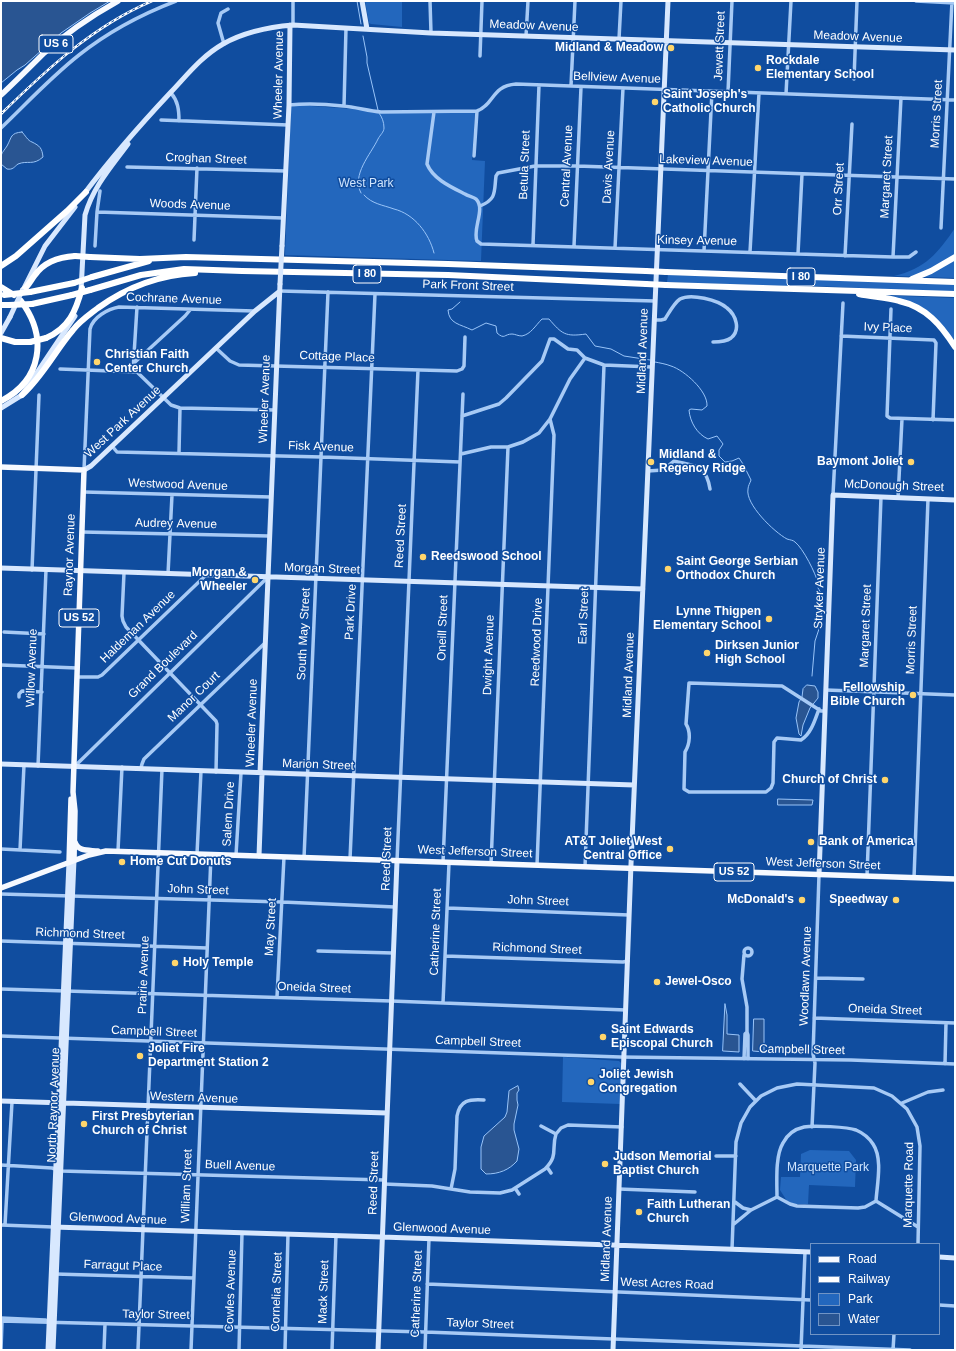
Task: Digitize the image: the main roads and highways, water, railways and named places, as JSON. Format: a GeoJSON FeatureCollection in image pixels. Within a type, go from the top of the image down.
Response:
{"type":"FeatureCollection","features":[{"type":"Feature","properties":{"kind":"highway"},"geometry":{"type":"LineString","coordinates":[[1,266],[16,256],[67,211],[86,192]]}},
{"type":"Feature","properties":{"kind":"highway"},"geometry":{"type":"LineString","coordinates":[[23,290],[35,274],[44,266],[58,259],[75,256],[160,258]]}},
{"type":"Feature","properties":{"kind":"highway","name":"I 80"},"geometry":{"type":"LineString","coordinates":[[2,295],[30,292],[74,283],[160,258],[186,257],[448,264],[955,282]]}},
{"type":"Feature","properties":{"kind":"highway"},"geometry":{"type":"LineString","coordinates":[[910,280],[931,271],[955,257]]}},
{"type":"Feature","properties":{"kind":"highway","name":"I 80"},"geometry":{"type":"LineString","coordinates":[[1,305],[32,304],[72,295],[142,275],[184,269],[242,272],[448,275],[666,285],[955,294]]}},
{"type":"Feature","properties":{"kind":"highway"},"geometry":{"type":"LineString","coordinates":[[22,395],[38,378],[73,330],[87,317],[118,295],[149,281],[171,276],[192,273],[242,272]]}},
{"type":"Feature","properties":{"kind":"highway"},"geometry":{"type":"LineString","coordinates":[[1,287],[18,298],[29,312],[36,330],[37,347],[34,366],[26,381],[19,389],[1,401]]}},
{"type":"Feature","properties":{"kind":"highway"},"geometry":{"type":"LineString","coordinates":[[1,338],[15,342],[30,342],[46,338],[60,330],[70,319],[77,306],[82,288]]}},
{"type":"Feature","properties":{"kind":"highway"},"geometry":{"type":"LineString","coordinates":[[844,290],[874,297],[898,300],[920,309],[937,322],[955,347]]}},
{"type":"Feature","properties":{"kind":"main road","name":"US 6"},"geometry":{"type":"LineString","coordinates":[[1,95],[57,42],[87,20],[118,1]]}},
{"type":"Feature","properties":{"kind":"main road","name":"Raynor Avenue"},"geometry":{"type":"LineString","coordinates":[[1,467],[84,470],[73,792],[75,811],[75,842],[72,861]]}},
{"type":"Feature","properties":{"kind":"main road","name":"Raynor Avenue"},"geometry":{"type":"LineString","coordinates":[[72,861],[70,803],[73,792]]}},
{"type":"Feature","properties":{"kind":"main road","name":"US 52"},"geometry":{"type":"LineString","coordinates":[[75,842],[79,849],[106,851]]}},
{"type":"Feature","properties":{"kind":"main road","name":"West Jefferson Street"},"geometry":{"type":"LineString","coordinates":[[1,888],[72,861],[106,851],[955,879]]}},
{"type":"Feature","properties":{"kind":"water"},"geometry":{"type":"Polygon","coordinates":[[[1,1],[110,1],[61,33],[25,65],[1,83],[1,1]]]}},
{"type":"Feature","properties":{"kind":"water"},"geometry":{"type":"Polygon","coordinates":[[[22,132],[29,140],[40,148],[43,157],[33,162],[18,164],[12,169],[7,169],[1,164],[2,154],[13,134],[22,132]]]}},
{"type":"Feature","properties":{"kind":"water"},"geometry":{"type":"Polygon","coordinates":[[[807,685],[815,686],[818,692],[818,698],[810,708],[803,725],[801,736],[799,734],[796,718],[803,689],[807,685]]]}},
{"type":"Feature","properties":{"kind":"water"},"geometry":{"type":"Polygon","coordinates":[[[778,799],[813,800],[812,805],[778,805],[778,799]]]}},
{"type":"Feature","properties":{"kind":"water"},"geometry":{"type":"Polygon","coordinates":[[[725,1004],[727,1015],[727,1034],[739,1035],[739,1052],[723,1051],[725,1004]]]}},
{"type":"Feature","properties":{"kind":"water"},"geometry":{"type":"Polygon","coordinates":[[[754,1019],[764,1019],[764,1052],[753,1051],[754,1019]]]}},
{"type":"Feature","properties":{"kind":"water"},"geometry":{"type":"Polygon","coordinates":[[[518,1086],[518,1105],[514,1124],[519,1149],[517,1161],[511,1167],[503,1171],[486,1174],[481,1169],[481,1147],[484,1136],[505,1117],[507,1112],[509,1091],[518,1086]]]}},
{"type":"Feature","properties":{"kind":"waterway"},"geometry":{"type":"LineString","coordinates":[[357,1],[361,24]]}},
{"type":"Feature","properties":{"kind":"waterway"},"geometry":{"type":"LineString","coordinates":[[363,36],[367,63],[378,110]]}},
{"type":"Feature","properties":{"kind":"waterway"},"geometry":{"type":"LineString","coordinates":[[361,193],[358,179],[360,172],[384,129],[382,118],[379,113]]}},
{"type":"Feature","properties":{"kind":"waterway"},"geometry":{"type":"LineString","coordinates":[[364,195],[374,202],[408,215],[420,225],[428,238],[434,253]]}},
{"type":"Feature","properties":{"kind":"waterway"},"geometry":{"type":"LineString","coordinates":[[460,302],[452,309],[448,310],[450,318],[456,323],[472,330],[486,323],[496,326],[497,333],[502,336],[509,334],[522,336],[530,332],[542,319],[549,319],[557,328],[568,335],[586,334],[595,346],[611,349],[624,356],[650,360]]}},
{"type":"Feature","properties":{"kind":"waterway"},"geometry":{"type":"LineString","coordinates":[[655,362],[676,368],[688,376],[704,394],[707,406],[702,410],[689,410],[691,419],[697,431],[708,439],[717,436],[723,444],[719,450],[719,456],[725,462],[739,458],[751,480],[748,488],[748,495],[756,510],[775,530],[798,545],[809,561],[818,583]]}},
{"type":"Feature","properties":{"kind":"waterway"},"geometry":{"type":"LineString","coordinates":[[812,676],[815,641],[819,629],[822,609],[820,603],[816,599],[821,593],[818,588]]}},
{"type":"Feature","properties":{"kind":"railway"},"geometry":{"type":"LineString","coordinates":[[1,114],[35,81],[71,50],[110,23],[130,11],[152,1]]}},
{"type":"Feature","properties":{"kind":"place","name":"Midland & Meadow"},"geometry":{"type":"Point","coordinates":[671,48]}},
{"type":"Feature","properties":{"kind":"place","name":"Rockdale Elementary School"},"geometry":{"type":"Point","coordinates":[758,68]}},
{"type":"Feature","properties":{"kind":"place","name":"Saint Joseph's Catholic Church"},"geometry":{"type":"Point","coordinates":[655,102]}},
{"type":"Feature","properties":{"kind":"place","name":"Christian Faith Center Church"},"geometry":{"type":"Point","coordinates":[97,362]}},
{"type":"Feature","properties":{"kind":"place","name":"Midland & Regency Ridge"},"geometry":{"type":"Point","coordinates":[651,462]}},
{"type":"Feature","properties":{"kind":"place","name":"Baymont Joliet"},"geometry":{"type":"Point","coordinates":[911,462]}},
{"type":"Feature","properties":{"kind":"place","name":"Reedswood School"},"geometry":{"type":"Point","coordinates":[423,557]}},
{"type":"Feature","properties":{"kind":"place","name":"Saint George Serbian Orthodox Church"},"geometry":{"type":"Point","coordinates":[668,569]}},
{"type":"Feature","properties":{"kind":"place","name":"Morgan & Wheeler"},"geometry":{"type":"Point","coordinates":[255,580]}},
{"type":"Feature","properties":{"kind":"place","name":"Lynne Thigpen Elementary School"},"geometry":{"type":"Point","coordinates":[769,619]}},
{"type":"Feature","properties":{"kind":"place","name":"Dirksen Junior High School"},"geometry":{"type":"Point","coordinates":[707,653]}},
{"type":"Feature","properties":{"kind":"place","name":"Fellowship Bible Church"},"geometry":{"type":"Point","coordinates":[913,695]}},
{"type":"Feature","properties":{"kind":"place","name":"Church of Christ"},"geometry":{"type":"Point","coordinates":[885,780]}},
{"type":"Feature","properties":{"kind":"place","name":"Bank of America"},"geometry":{"type":"Point","coordinates":[811,842]}},
{"type":"Feature","properties":{"kind":"place","name":"AT&T Joliet West Central Office"},"geometry":{"type":"Point","coordinates":[670,849]}},
{"type":"Feature","properties":{"kind":"place","name":"Home Cut Donuts"},"geometry":{"type":"Point","coordinates":[122,862]}},
{"type":"Feature","properties":{"kind":"place","name":"McDonald's"},"geometry":{"type":"Point","coordinates":[802,900]}},
{"type":"Feature","properties":{"kind":"place","name":"Speedway"},"geometry":{"type":"Point","coordinates":[896,900]}},
{"type":"Feature","properties":{"kind":"place","name":"Holy Temple"},"geometry":{"type":"Point","coordinates":[175,963]}},
{"type":"Feature","properties":{"kind":"place","name":"Jewel-Osco"},"geometry":{"type":"Point","coordinates":[657,982]}},
{"type":"Feature","properties":{"kind":"place","name":"Saint Edwards Episcopal Church"},"geometry":{"type":"Point","coordinates":[603,1037]}},
{"type":"Feature","properties":{"kind":"place","name":"Joliet Fire Department Station 2"},"geometry":{"type":"Point","coordinates":[140,1056]}},
{"type":"Feature","properties":{"kind":"place","name":"Joliet Jewish Congregation"},"geometry":{"type":"Point","coordinates":[591,1082]}},
{"type":"Feature","properties":{"kind":"place","name":"First Presbyterian Church of Christ"},"geometry":{"type":"Point","coordinates":[84,1124]}},
{"type":"Feature","properties":{"kind":"place","name":"Judson Memorial Baptist Church"},"geometry":{"type":"Point","coordinates":[605,1164]}},
{"type":"Feature","properties":{"kind":"place","name":"Faith Lutheran Church"},"geometry":{"type":"Point","coordinates":[639,1212]}},
{"type":"Feature","properties":{"kind":"park label","name":"West Park"},"geometry":{"type":"Point","coordinates":[366,184]}},
{"type":"Feature","properties":{"kind":"park label","name":"Marquette Park"},"geometry":{"type":"Point","coordinates":[828,1168]}}]}
